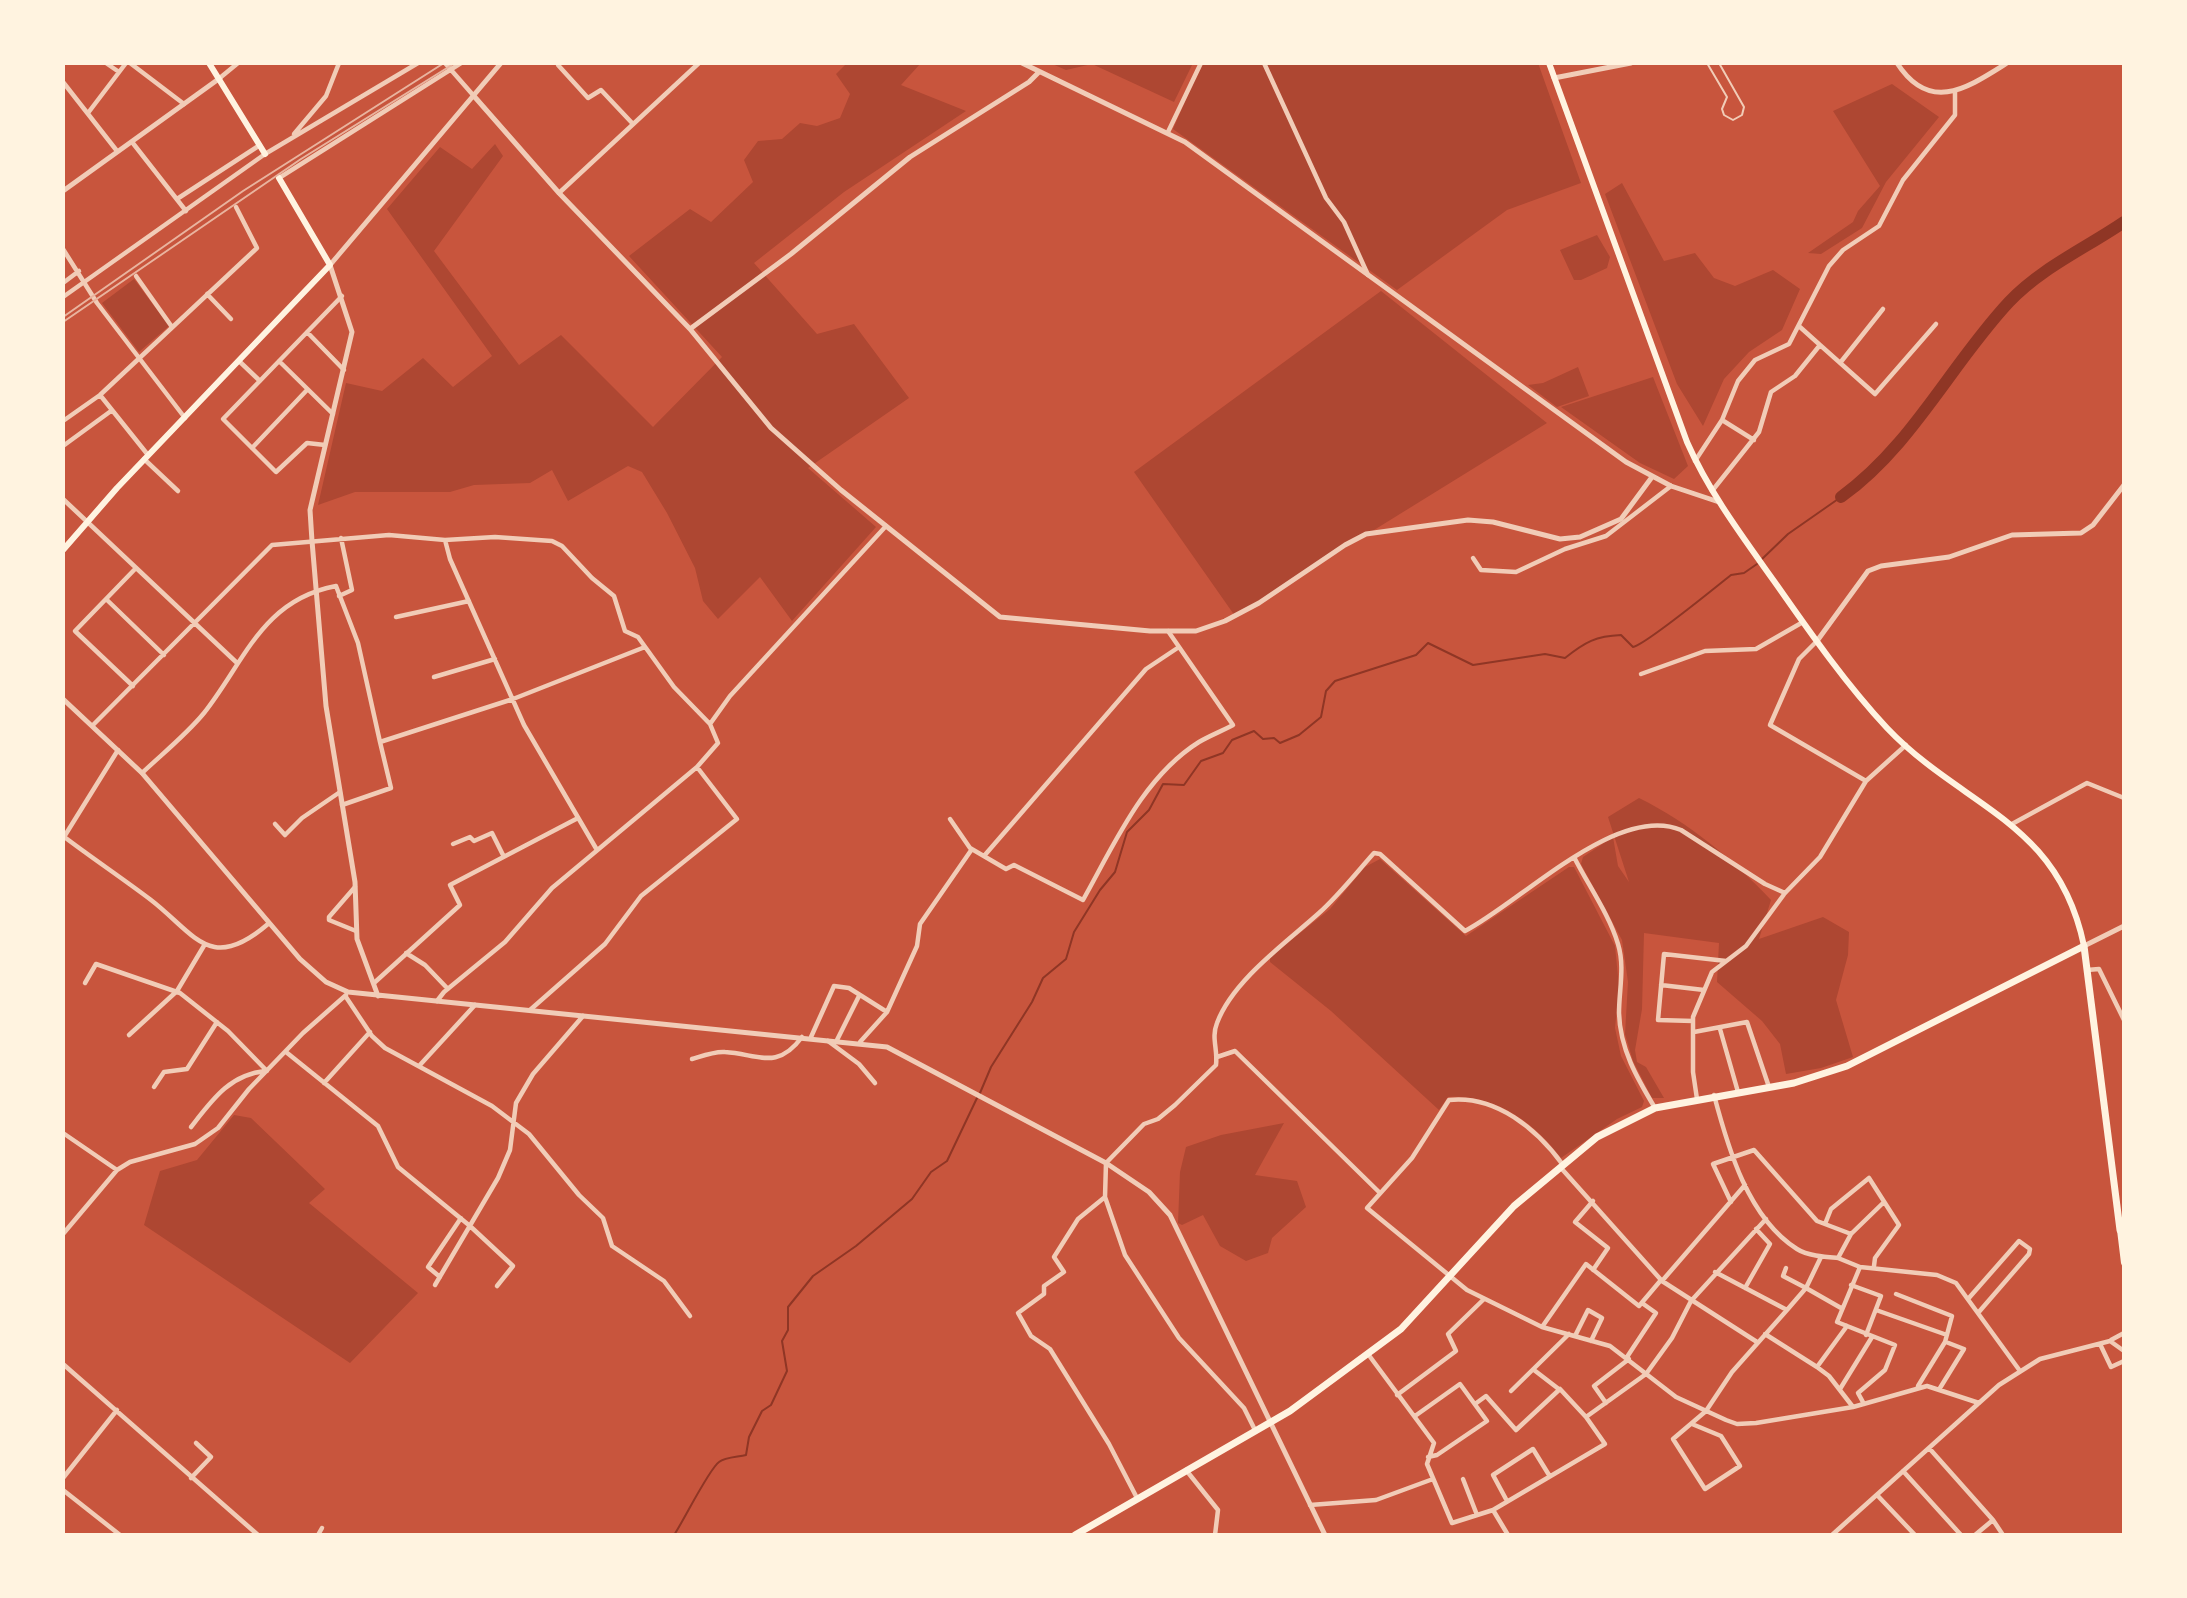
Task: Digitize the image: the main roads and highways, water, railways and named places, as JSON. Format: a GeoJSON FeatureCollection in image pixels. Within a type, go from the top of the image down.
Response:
{"type":"FeatureCollection","features":[{"type":"Feature","properties":{"kind":"main road"},"geometry":{"type":"LineString","coordinates":[[209,63],[265,154]]}},
{"type":"Feature","properties":{"kind":"main road"},"geometry":{"type":"LineString","coordinates":[[1549,63],[1695,461],[1712,491],[1803,622],[1877,716],[1906,745],[2012,824],[2039,849],[2077,916],[2084,946],[2123,1228],[2124,1263]]}},
{"type":"Feature","properties":{"kind":"main road"},"geometry":{"type":"LineString","coordinates":[[63,550],[146,457],[330,265],[279,178]]}},
{"type":"Feature","properties":{"kind":"main road"},"geometry":{"type":"LineString","coordinates":[[1075,1535],[1269,1423],[1401,1329],[1514,1206],[1598,1137],[1655,1108],[1819,1077],[1847,1066],[2084,946]]}},
{"type":"Feature","properties":{"kind":"waterway"},"geometry":{"type":"LineString","coordinates":[[1841,497],[1889,454],[2009,302],[2049,269],[2124,222]]}},
{"type":"Feature","properties":{"kind":"waterway"},"geometry":{"type":"LineString","coordinates":[[1761,560],[1788,534],[1841,497]]}},
{"type":"Feature","properties":{"kind":"waterway"},"geometry":{"type":"LineString","coordinates":[[980,1093],[991,1067],[1032,1002],[1043,978],[1066,959],[1074,932],[1100,890],[1115,872],[1127,832],[1149,810],[1163,784],[1184,785],[1201,761],[1223,753],[1232,740],[1254,731],[1263,739],[1274,738],[1280,743],[1299,735],[1321,717],[1326,691],[1335,681],[1416,655],[1428,643],[1473,665],[1545,654],[1565,658],[1591,641],[1612,636],[1621,635],[1633,647],[1665,627],[1731,575],[1744,573],[1757,564]]}},
{"type":"Feature","properties":{"kind":"waterway"},"geometry":{"type":"LineString","coordinates":[[674,1535],[719,1462],[746,1455],[749,1437],[762,1411],[771,1405],[787,1371],[782,1341],[788,1330],[788,1307],[813,1276],[856,1246],[912,1199],[931,1172],[947,1161],[977,1098]]}},
{"type":"Feature","properties":{"kind":"tram line"},"geometry":{"type":"LineString","coordinates":[[63,322],[301,159],[455,63]]}},
{"type":"Feature","properties":{"kind":"railway"},"geometry":{"type":"LineString","coordinates":[[63,317],[243,191],[444,63]]}}]}
